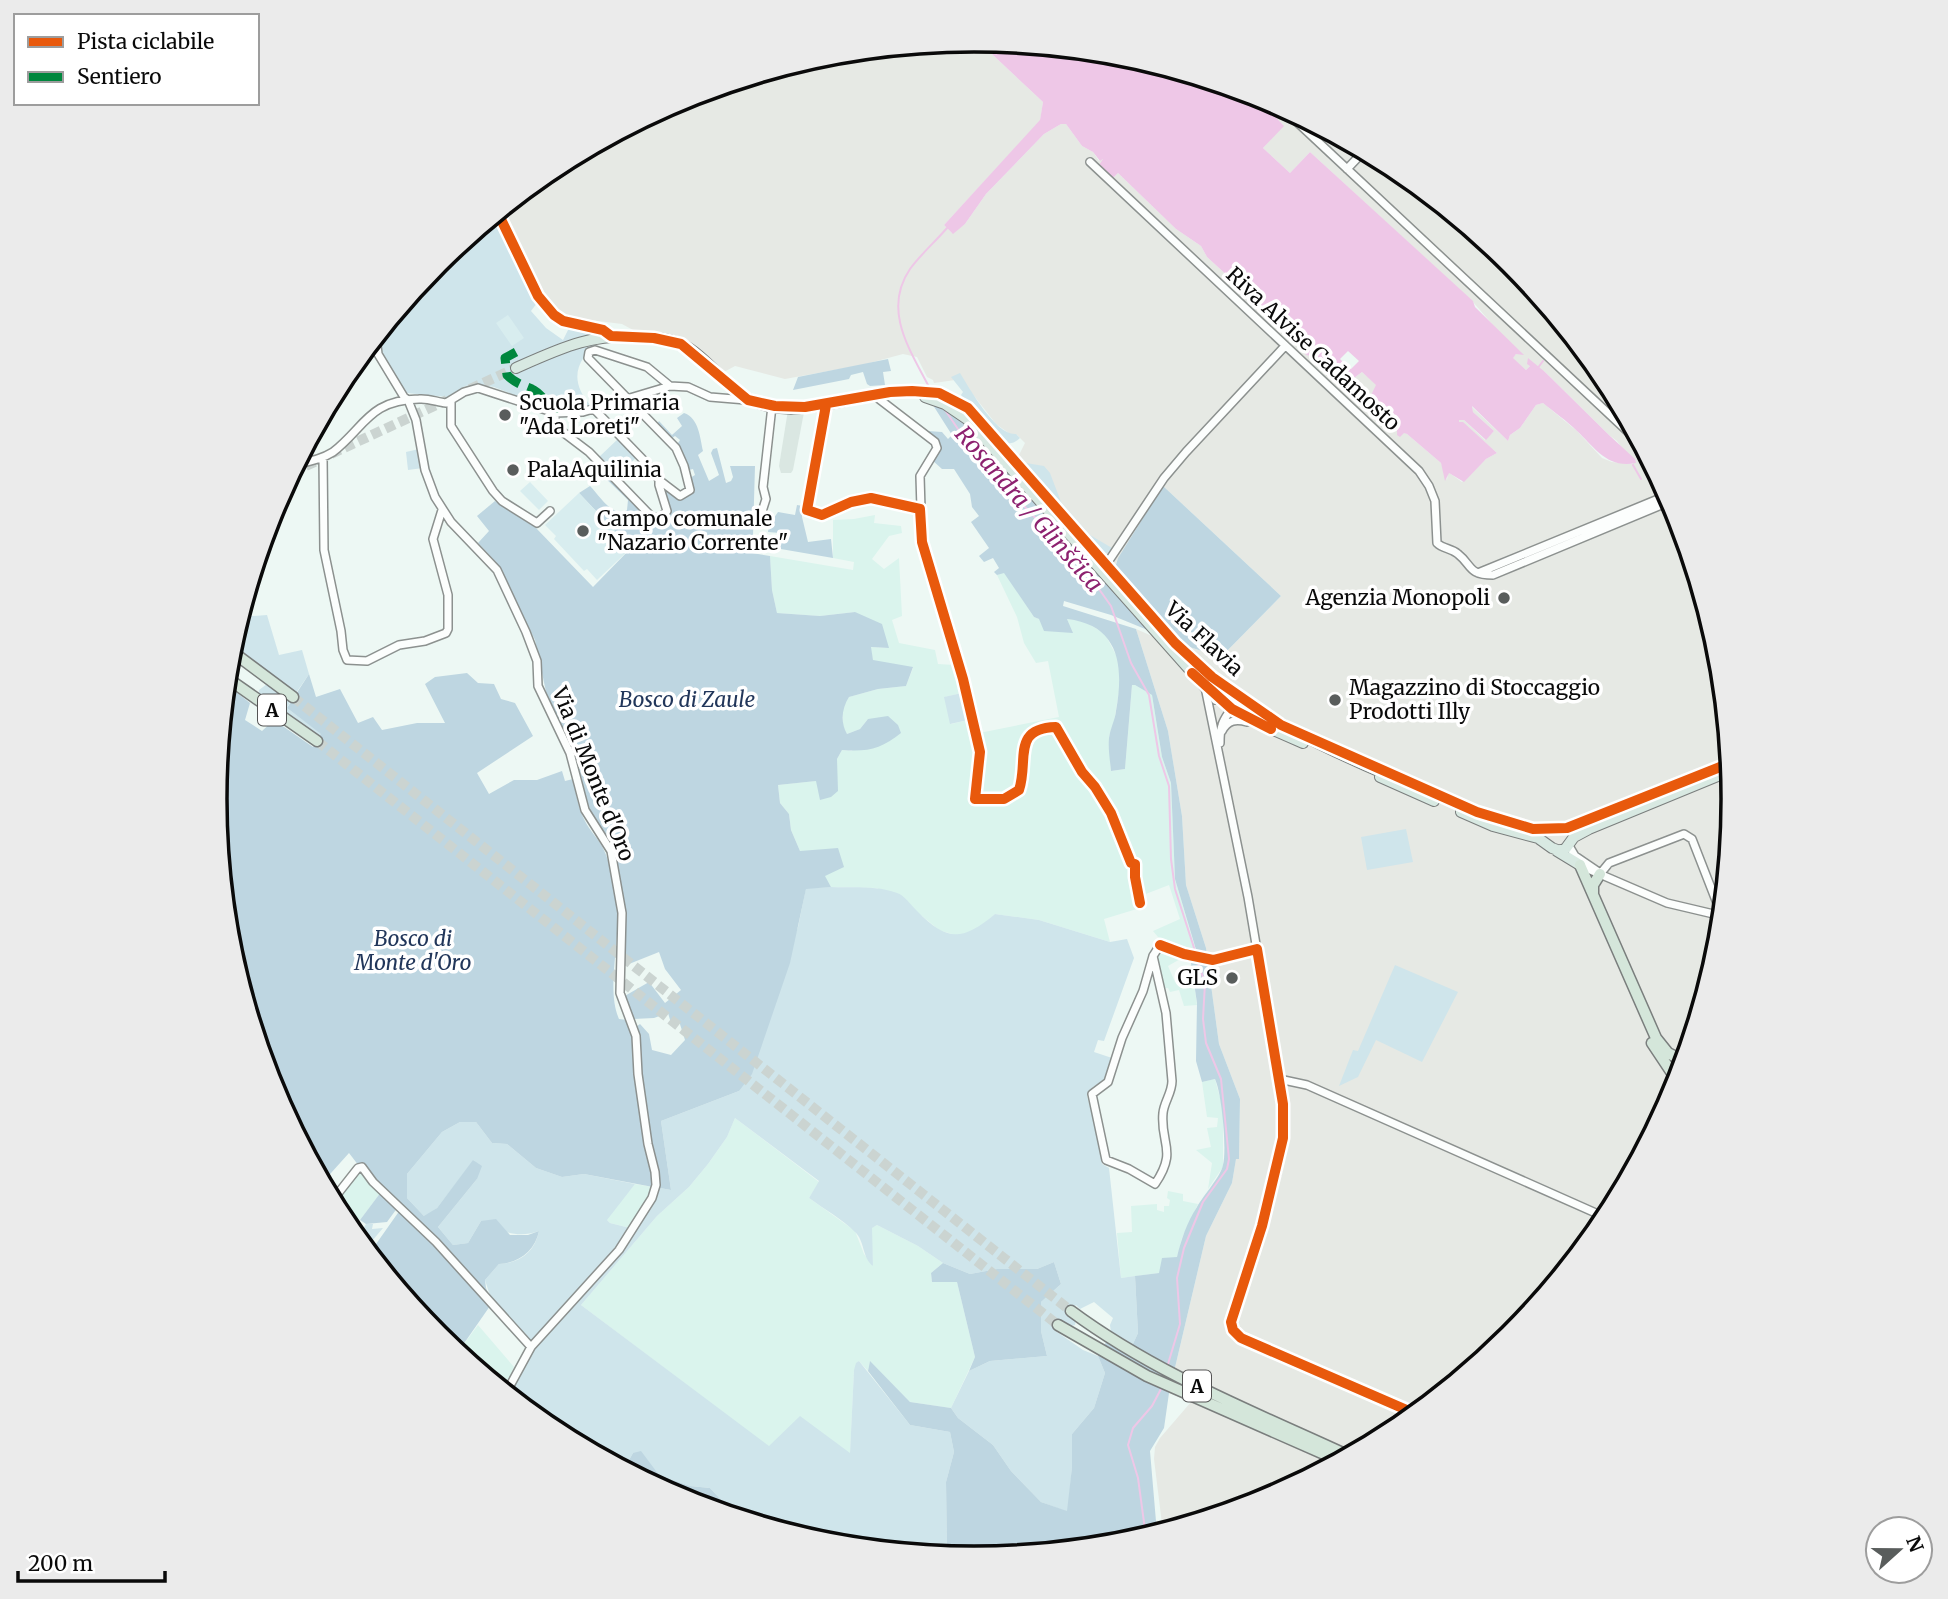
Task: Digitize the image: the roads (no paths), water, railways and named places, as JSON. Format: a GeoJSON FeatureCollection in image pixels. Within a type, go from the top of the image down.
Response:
{"type":"FeatureCollection","features":[{"type":"Feature","properties":{"kind":"highway","name":"A"},"geometry":{"type":"LineString","coordinates":[[240,658],[293,697]]}},
{"type":"Feature","properties":{"kind":"highway","name":"A"},"geometry":{"type":"LineString","coordinates":[[236,684],[317,741]]}},
{"type":"Feature","properties":{"kind":"highway"},"geometry":{"type":"LineString","coordinates":[[1580,865],[1642,1015],[1648,1037],[1670,1070]]}},
{"type":"Feature","properties":{"kind":"highway"},"geometry":{"type":"LineString","coordinates":[[1594,894],[1593,885],[1604,876]]}},
{"type":"Feature","properties":{"kind":"highway"},"geometry":{"type":"LineString","coordinates":[[1642,1015],[1664,1049],[1675,1056]]}},
{"type":"Feature","properties":{"kind":"highway","name":"A"},"geometry":{"type":"LineString","coordinates":[[1071,1311],[1154,1366],[1336,1452]]}},
{"type":"Feature","properties":{"kind":"highway","name":"A"},"geometry":{"type":"LineString","coordinates":[[1058,1325],[1147,1376],[1335,1452]]}},
{"type":"Feature","properties":{"kind":"main road"},"geometry":{"type":"LineString","coordinates":[[516,368],[575,343],[611,336],[654,338],[681,344],[748,400],[772,405],[826,405],[900,391],[936,396]]}},
{"type":"Feature","properties":{"kind":"main road","name":"Via Flavia"},"geometry":{"type":"LineString","coordinates":[[936,396],[956,401],[974,414],[1184,653],[1232,692],[1273,720],[1298,733],[1477,812],[1533,829],[1558,829],[1585,823],[1720,768]]}},
{"type":"Feature","properties":{"kind":"main road","name":"Via Flavia"},"geometry":{"type":"LineString","coordinates":[[936,396],[967,419],[1205,687],[1232,709],[1260,725],[1475,819],[1538,838],[1580,865]]}},
{"type":"Feature","properties":{"kind":"main road"},"geometry":{"type":"LineString","coordinates":[[1557,851],[1564,849],[1574,837],[1589,829],[1720,775]]}},
{"type":"Feature","properties":{"kind":"main road"},"geometry":{"type":"LineString","coordinates":[[1548,844],[1548,836],[1558,829],[1569,836],[1569,844]]}},
{"type":"Feature","properties":{"kind":"street"},"geometry":{"type":"LineString","coordinates":[[1308,132],[1612,411]]}},
{"type":"Feature","properties":{"kind":"street"},"geometry":{"type":"LineString","coordinates":[[1348,169],[1357,159]]}},
{"type":"Feature","properties":{"kind":"street","name":"Riva Alvise Cadamosto"},"geometry":{"type":"LineString","coordinates":[[1090,162],[1419,471],[1435,501],[1437,542],[1441,547],[1457,552],[1469,569],[1478,573]]}},
{"type":"Feature","properties":{"kind":"street"},"geometry":{"type":"LineString","coordinates":[[502,221],[545,307],[563,321],[600,329],[611,336]]}},
{"type":"Feature","properties":{"kind":"street"},"geometry":{"type":"LineString","coordinates":[[1107,565],[1164,478],[1285,346]]}},
{"type":"Feature","properties":{"kind":"street","name":"Via di Monte d'Oro"},"geometry":{"type":"LineString","coordinates":[[378,350],[408,400],[416,420],[425,470],[442,510],[460,533],[497,570],[534,650],[538,687],[570,753],[585,810],[611,851],[622,914],[620,993],[636,1036],[638,1074],[656,1185],[650,1201],[619,1250],[531,1347]]}},
{"type":"Feature","properties":{"kind":"street"},"geometry":{"type":"LineString","coordinates":[[594,409],[652,469],[659,480],[680,496],[690,490],[676,447],[587,358],[589,352],[595,350],[643,365],[670,386]]}},
{"type":"Feature","properties":{"kind":"street"},"geometry":{"type":"LineString","coordinates":[[308,461],[333,451],[369,415],[388,405],[422,398],[446,403],[464,392],[478,388],[555,413],[594,409],[670,386],[688,387],[718,397],[748,400]]}},
{"type":"Feature","properties":{"kind":"street"},"geometry":{"type":"LineString","coordinates":[[718,397],[732,388]]}},
{"type":"Feature","properties":{"kind":"street"},"geometry":{"type":"LineString","coordinates":[[877,394],[879,399],[935,442],[937,448],[920,476],[922,542],[972,713]]}},
{"type":"Feature","properties":{"kind":"street"},"geometry":{"type":"LineString","coordinates":[[451,401],[451,426],[497,497],[537,523],[550,511]]}},
{"type":"Feature","properties":{"kind":"street"},"geometry":{"type":"LineString","coordinates":[[759,521],[766,499],[763,487],[772,405]]}},
{"type":"Feature","properties":{"kind":"street"},"geometry":{"type":"LineString","coordinates":[[826,405],[807,510],[822,515],[851,502],[872,498],[920,509]]}},
{"type":"Feature","properties":{"kind":"street"},"geometry":{"type":"LineString","coordinates":[[555,413],[557,426],[589,453],[650,515],[658,518],[667,510],[659,480]]}},
{"type":"Feature","properties":{"kind":"street"},"geometry":{"type":"LineString","coordinates":[[323,457],[324,550],[344,656],[352,662],[368,661],[406,642],[425,641],[449,629],[450,612],[446,584],[433,539],[442,510]]}},
{"type":"Feature","properties":{"kind":"street"},"geometry":{"type":"LineString","coordinates":[[1478,573],[1657,499]]}},
{"type":"Feature","properties":{"kind":"street"},"geometry":{"type":"LineString","coordinates":[[1478,573],[1493,575],[1661,506]]}},
{"type":"Feature","properties":{"kind":"street"},"geometry":{"type":"LineString","coordinates":[[1205,687],[1257,949],[1283,1104],[1283,1138],[1262,1226],[1231,1322],[1233,1330],[1241,1338],[1404,1410]]}},
{"type":"Feature","properties":{"kind":"street"},"geometry":{"type":"LineString","coordinates":[[1209,707],[1228,691],[1232,692],[1235,698],[1221,727],[1220,754]]}},
{"type":"Feature","properties":{"kind":"street"},"geometry":{"type":"LineString","coordinates":[[1220,735],[1224,726],[1237,719],[1260,725]]}},
{"type":"Feature","properties":{"kind":"street"},"geometry":{"type":"LineString","coordinates":[[1604,876],[1605,866],[1680,834],[1692,839],[1715,898]]}},
{"type":"Feature","properties":{"kind":"street"},"geometry":{"type":"LineString","coordinates":[[1569,844],[1572,854],[1604,876]]}},
{"type":"Feature","properties":{"kind":"street"},"geometry":{"type":"LineString","coordinates":[[1580,865],[1592,873],[1667,903],[1712,914]]}},
{"type":"Feature","properties":{"kind":"street"},"geometry":{"type":"LineString","coordinates":[[1153,956],[1166,1013],[1172,1081],[1172,1089],[1163,1110],[1169,1151],[1155,1184],[1106,1160],[1101,1131],[1091,1100],[1094,1091],[1108,1082],[1122,1038],[1143,991],[1153,956],[1160,945],[1190,956],[1213,960],[1257,949]]}},
{"type":"Feature","properties":{"kind":"street"},"geometry":{"type":"LineString","coordinates":[[1279,1079],[1307,1086],[1596,1213]]}},
{"type":"Feature","properties":{"kind":"street"},"geometry":{"type":"LineString","coordinates":[[339,1192],[358,1168],[362,1167],[373,1182],[436,1242],[531,1347],[510,1385]]}},
{"type":"Feature","properties":{"kind":"waterway","name":"Rosandra / Glinščica"},"geometry":{"type":"LineString","coordinates":[[929,387],[902,330],[898,300],[910,269],[947,228]]}},
{"type":"Feature","properties":{"kind":"waterway"},"geometry":{"type":"LineString","coordinates":[[1537,369],[1543,361]]}},
{"type":"Feature","properties":{"kind":"waterway","name":"Rosandra / Glinščica"},"geometry":{"type":"LineString","coordinates":[[943,407],[975,454],[1089,575],[1111,606],[1131,663],[1149,695],[1159,756],[1169,786],[1171,859],[1175,889],[1196,954]]}},
{"type":"Feature","properties":{"kind":"waterway"},"geometry":{"type":"LineString","coordinates":[[1633,465],[1641,479]]}},
{"type":"Feature","properties":{"kind":"waterway","name":"Rosandra / Glinščica"},"geometry":{"type":"LineString","coordinates":[[1168,1364],[1180,1324],[1177,1278],[1184,1248],[1203,1202],[1227,1169],[1229,1159],[1221,1079],[1206,1043],[1203,1019],[1205,983],[1197,960]]}},
{"type":"Feature","properties":{"kind":"waterway","name":"Rosandra / Glinščica"},"geometry":{"type":"LineString","coordinates":[[1145,1526],[1138,1478],[1128,1445],[1133,1428],[1152,1406],[1162,1387]]}},
{"type":"Feature","properties":{"kind":"tunnel"},"geometry":{"type":"LineString","coordinates":[[470,389],[516,368]]}},
{"type":"Feature","properties":{"kind":"tunnel"},"geometry":{"type":"LineString","coordinates":[[331,454],[447,400]]}},
{"type":"Feature","properties":{"kind":"tunnel"},"geometry":{"type":"LineString","coordinates":[[306,466],[317,461]]}},
{"type":"Feature","properties":{"kind":"tunnel"},"geometry":{"type":"LineString","coordinates":[[293,697],[1071,1311]]}},
{"type":"Feature","properties":{"kind":"tunnel"},"geometry":{"type":"LineString","coordinates":[[317,741],[1058,1325]]}},
{"type":"Feature","properties":{"kind":"place","name":"Scuola Primaria \"Ada Loreti\""},"geometry":{"type":"Point","coordinates":[505,415]}},
{"type":"Feature","properties":{"kind":"place","name":"PalaAquilinia"},"geometry":{"type":"Point","coordinates":[513,470]}},
{"type":"Feature","properties":{"kind":"place","name":"Campo comunale \"Nazario Corrente\""},"geometry":{"type":"Point","coordinates":[583,531]}},
{"type":"Feature","properties":{"kind":"place","name":"Agenzia Monopoli"},"geometry":{"type":"Point","coordinates":[1504,598]}},
{"type":"Feature","properties":{"kind":"place","name":"Magazzino di Stoccaggio Prodotti Illy"},"geometry":{"type":"Point","coordinates":[1335,700]}},
{"type":"Feature","properties":{"kind":"place","name":"GLS"},"geometry":{"type":"Point","coordinates":[1232,978]}},
{"type":"Feature","properties":{"kind":"park label","name":"Bosco di Zaule"},"geometry":{"type":"Point","coordinates":[687,700]}},
{"type":"Feature","properties":{"kind":"park label","name":"Bosco di Monte d'Oro"},"geometry":{"type":"Point","coordinates":[413,951]}}]}
